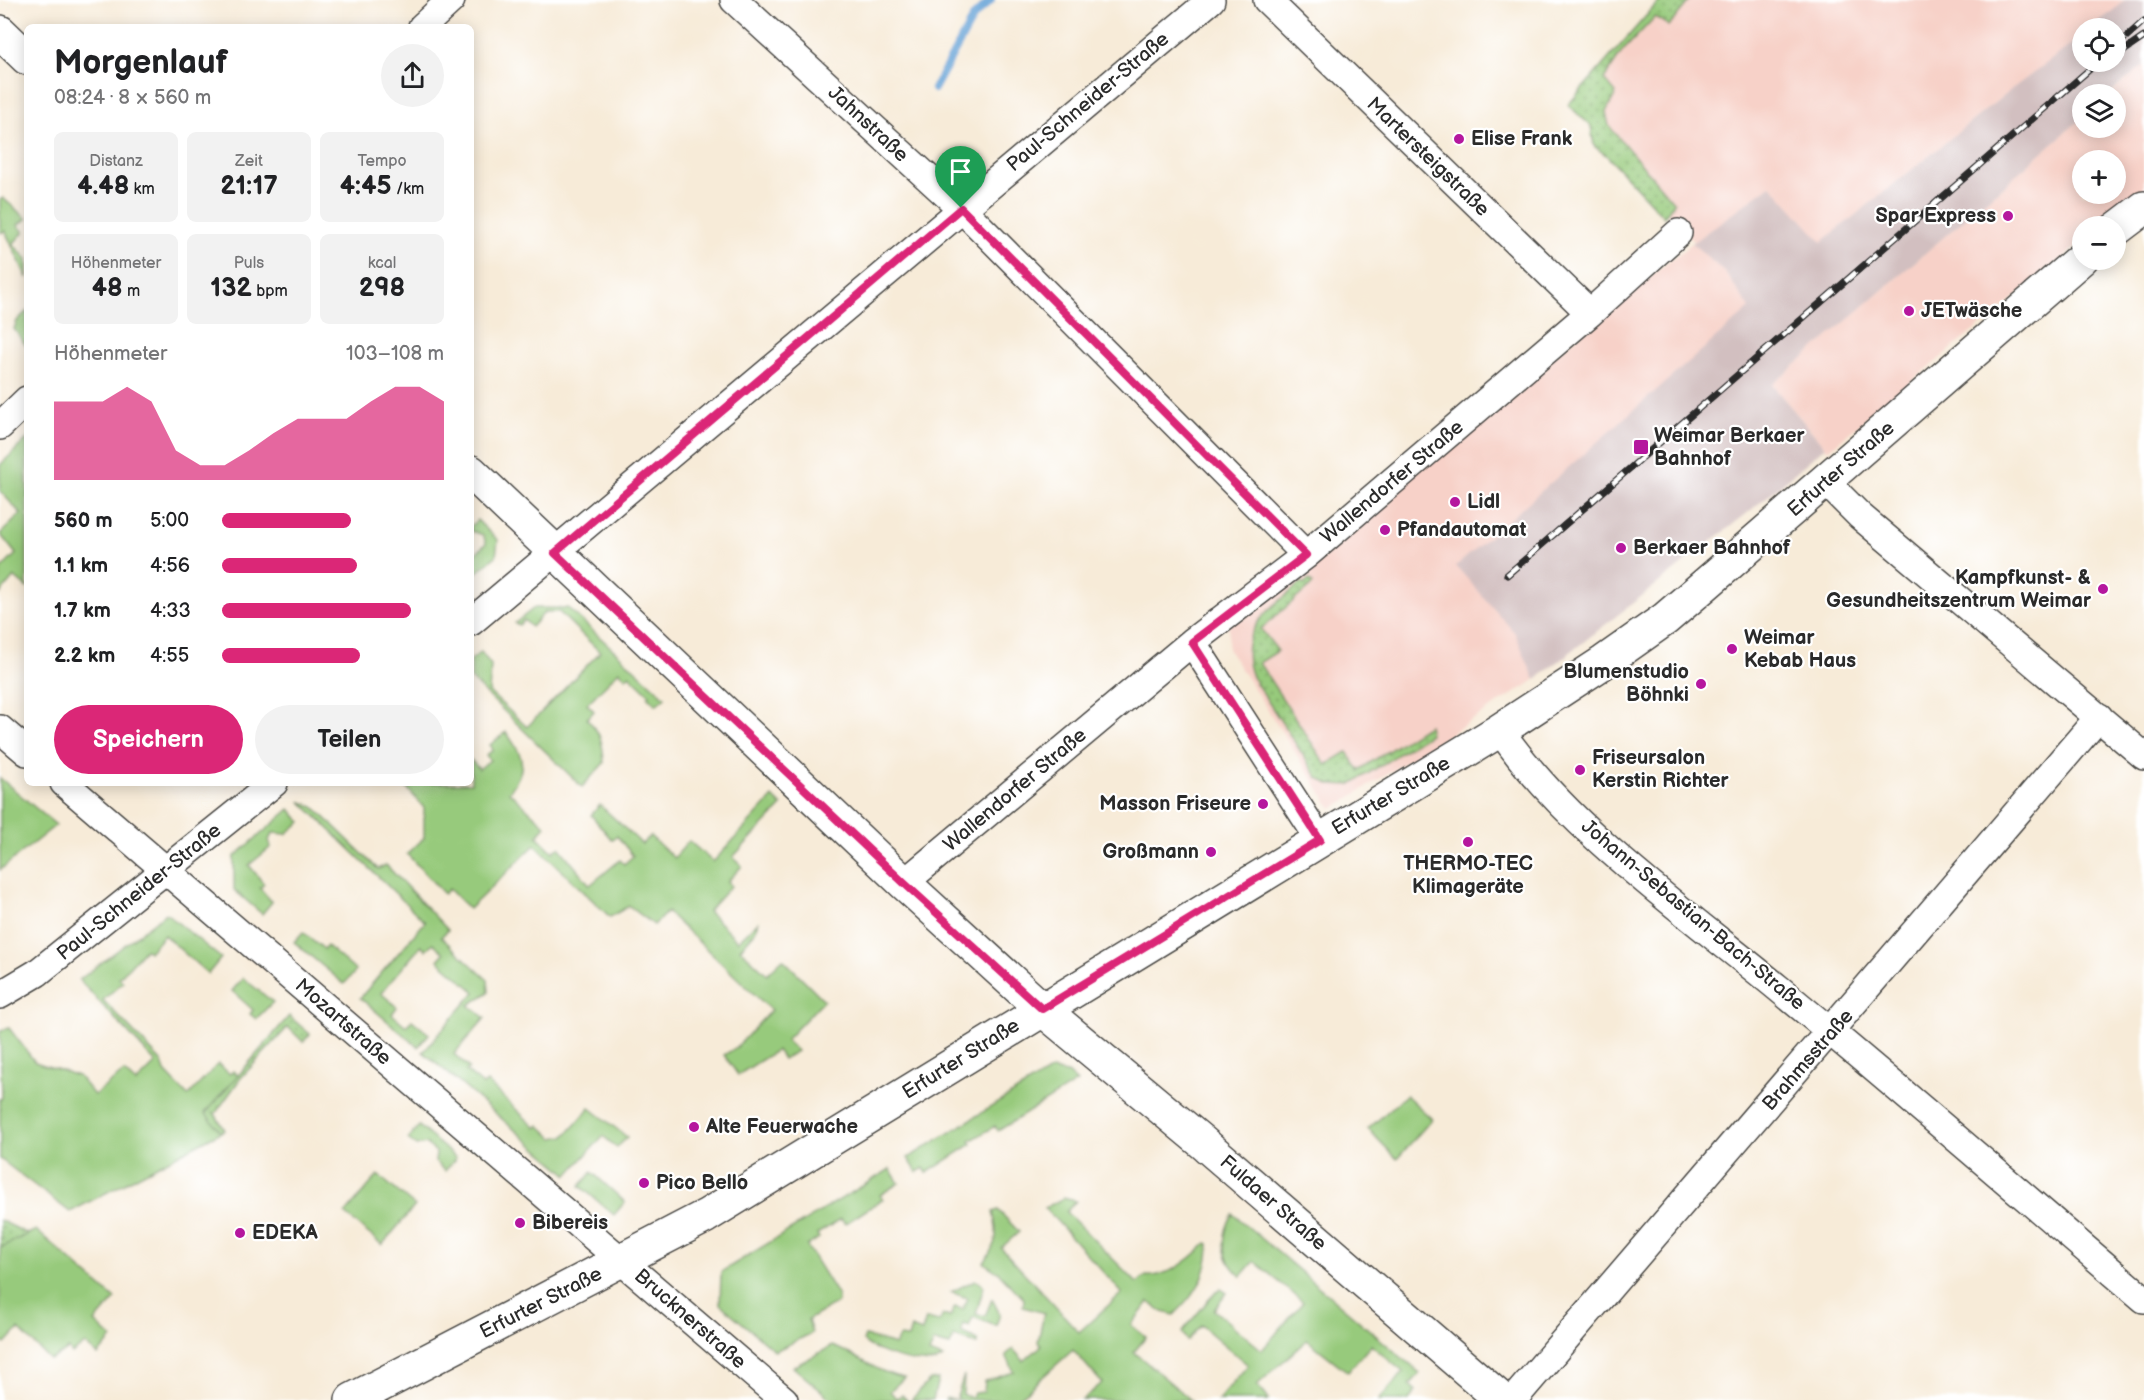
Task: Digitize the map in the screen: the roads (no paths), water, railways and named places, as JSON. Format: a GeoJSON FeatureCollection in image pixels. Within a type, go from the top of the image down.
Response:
{"type":"FeatureCollection","features":[{"type":"Feature","properties":{"kind":"street"},"geometry":{"type":"LineString","coordinates":[[425,24],[451,0]]}},
{"type":"Feature","properties":{"kind":"street","name":"Jahnstraße"},"geometry":{"type":"LineString","coordinates":[[734,0],[961,208],[1306,555]]}},
{"type":"Feature","properties":{"kind":"street","name":"Paul-Schneider-Straße"},"geometry":{"type":"LineString","coordinates":[[474,620],[1211,0]]}},
{"type":"Feature","properties":{"kind":"street","name":"Martersteigstraße"},"geometry":{"type":"LineString","coordinates":[[1267,0],[1590,313]]}},
{"type":"Feature","properties":{"kind":"street"},"geometry":{"type":"LineString","coordinates":[[0,32],[24,54]]}},
{"type":"Feature","properties":{"kind":"street"},"geometry":{"type":"LineString","coordinates":[[2126,222],[2144,208]]}},
{"type":"Feature","properties":{"kind":"street","name":"Wallendorfer Straße"},"geometry":{"type":"LineString","coordinates":[[904,883],[1192,642],[1306,555],[1590,313],[1678,233]]}},
{"type":"Feature","properties":{"kind":"street","name":"Erfurter Straße"},"geometry":{"type":"LineString","coordinates":[[352,1400],[706,1216],[1500,730],[1665,619],[2072,267]]}},
{"type":"Feature","properties":{"kind":"street"},"geometry":{"type":"LineString","coordinates":[[0,426],[24,403]]}},
{"type":"Feature","properties":{"kind":"street","name":"Fuldaer Straße"},"geometry":{"type":"LineString","coordinates":[[474,475],[904,883],[1042,1009],[1201,1141],[1502,1400]]}},
{"type":"Feature","properties":{"kind":"street"},"geometry":{"type":"LineString","coordinates":[[1826,482],[1860,516],[2144,756]]}},
{"type":"Feature","properties":{"kind":"street"},"geometry":{"type":"LineString","coordinates":[[1192,642],[1320,840]]}},
{"type":"Feature","properties":{"kind":"street","name":"Brahmsstraße"},"geometry":{"type":"LineString","coordinates":[[1514,1400],[1832,1032],[2099,717]]}},
{"type":"Feature","properties":{"kind":"street"},"geometry":{"type":"LineString","coordinates":[[0,729],[24,749]]}},
{"type":"Feature","properties":{"kind":"street","name":"Johann-Sebastian-Bach-Straße"},"geometry":{"type":"LineString","coordinates":[[1500,730],[1520,760],[1547,789],[1617,855],[1832,1032],[2144,1299]]}},
{"type":"Feature","properties":{"kind":"street","name":"Mozartstraße"},"geometry":{"type":"LineString","coordinates":[[68,786],[623,1261]]}},
{"type":"Feature","properties":{"kind":"street","name":"Paul-Schneider-Straße"},"geometry":{"type":"LineString","coordinates":[[0,995],[38,973],[270,786]]}},
{"type":"Feature","properties":{"kind":"street","name":"Brucknerstraße"},"geometry":{"type":"LineString","coordinates":[[623,1261],[784,1400]]}},
{"type":"Feature","properties":{"kind":"waterway"},"geometry":{"type":"LineString","coordinates":[[934,89],[974,16],[991,0]]}},
{"type":"Feature","properties":{"kind":"railway"},"geometry":{"type":"LineString","coordinates":[[2126,37],[2144,21]]}},
{"type":"Feature","properties":{"kind":"railway"},"geometry":{"type":"LineString","coordinates":[[2126,49],[2144,37]]}},
{"type":"Feature","properties":{"kind":"railway"},"geometry":{"type":"LineString","coordinates":[[1507,575],[2086,72]]}},
{"type":"Feature","properties":{"kind":"place","name":"Elise Frank"},"geometry":{"type":"Point","coordinates":[1459,139]}},
{"type":"Feature","properties":{"kind":"place","name":"Spar Express"},"geometry":{"type":"Point","coordinates":[2008,216]}},
{"type":"Feature","properties":{"kind":"place","name":"JETwäsche"},"geometry":{"type":"Point","coordinates":[1909,311]}},
{"type":"Feature","properties":{"kind":"place","name":"Weimar Berkaer Bahnhof"},"geometry":{"type":"Point","coordinates":[1641,447]}},
{"type":"Feature","properties":{"kind":"place","name":"Lidl"},"geometry":{"type":"Point","coordinates":[1455,502]}},
{"type":"Feature","properties":{"kind":"place","name":"Pfandautomat"},"geometry":{"type":"Point","coordinates":[1385,530]}},
{"type":"Feature","properties":{"kind":"place","name":"Berkaer Bahnhof"},"geometry":{"type":"Point","coordinates":[1621,548]}},
{"type":"Feature","properties":{"kind":"place","name":"Kampfkunst- & Gesundheitszentrum Weimar"},"geometry":{"type":"Point","coordinates":[2103,589]}},
{"type":"Feature","properties":{"kind":"place","name":"Weimar Kebab Haus"},"geometry":{"type":"Point","coordinates":[1732,649]}},
{"type":"Feature","properties":{"kind":"place","name":"Blumenstudio Böhnki"},"geometry":{"type":"Point","coordinates":[1701,684]}},
{"type":"Feature","properties":{"kind":"place","name":"Friseursalon Kerstin Richter"},"geometry":{"type":"Point","coordinates":[1580,770]}},
{"type":"Feature","properties":{"kind":"place","name":"Masson Friseure"},"geometry":{"type":"Point","coordinates":[1263,804]}},
{"type":"Feature","properties":{"kind":"place","name":"THERMO-TEC Klimageräte"},"geometry":{"type":"Point","coordinates":[1468,842]}},
{"type":"Feature","properties":{"kind":"place","name":"Großmann"},"geometry":{"type":"Point","coordinates":[1211,852]}},
{"type":"Feature","properties":{"kind":"place","name":"Alte Feuerwache"},"geometry":{"type":"Point","coordinates":[694,1127]}},
{"type":"Feature","properties":{"kind":"place","name":"Pico Bello"},"geometry":{"type":"Point","coordinates":[644,1183]}},
{"type":"Feature","properties":{"kind":"place","name":"Bibereis"},"geometry":{"type":"Point","coordinates":[520,1223]}},
{"type":"Feature","properties":{"kind":"place","name":"EDEKA"},"geometry":{"type":"Point","coordinates":[240,1233]}}]}
